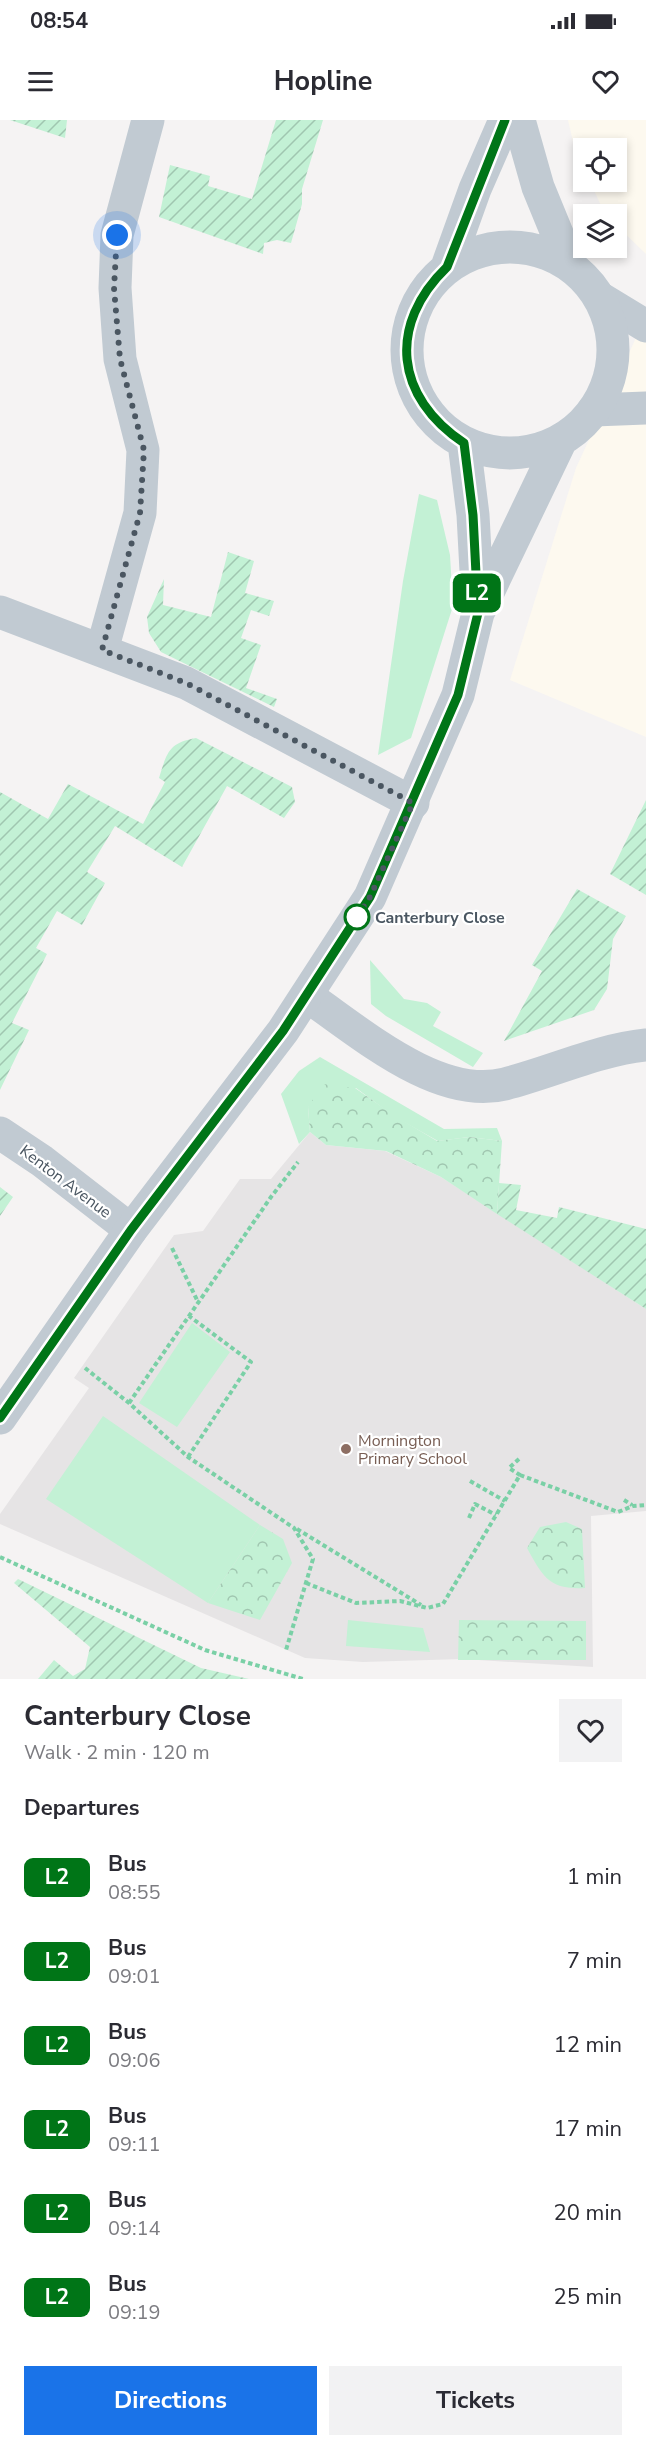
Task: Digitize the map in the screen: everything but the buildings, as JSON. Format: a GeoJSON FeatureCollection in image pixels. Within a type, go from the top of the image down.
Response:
{"type":"FeatureCollection","features":[{"type":"Feature","properties":{"kind":"street"},"geometry":{"type":"LineString","coordinates":[[102,650],[140,513],[144,450],[120,359],[114,288],[117,235],[148,120]]}},
{"type":"Feature","properties":{"kind":"street"},"geometry":{"type":"LineString","coordinates":[[447,267],[505,120]]}},
{"type":"Feature","properties":{"kind":"street"},"geometry":{"type":"LineString","coordinates":[[519,120],[537,187],[570,265]]}},
{"type":"Feature","properties":{"kind":"street"},"geometry":{"type":"LineString","coordinates":[[501,246],[524,247],[547,252],[570,265],[587,280],[600,298],[612,332],[613,366],[606,389],[594,410],[581,425],[561,440],[520,453],[482,450],[464,443],[445,430],[429,414],[417,395],[410,375],[407,339],[416,305],[431,283],[447,267],[467,256],[501,246]]}},
{"type":"Feature","properties":{"kind":"street"},"geometry":{"type":"LineString","coordinates":[[600,298],[646,326]]}},
{"type":"Feature","properties":{"kind":"street"},"geometry":{"type":"LineString","coordinates":[[594,410],[646,408]]}},
{"type":"Feature","properties":{"kind":"street"},"geometry":{"type":"LineString","coordinates":[[0,1418],[131,1230],[307,996],[370,897],[413,803],[458,695],[478,613],[561,440]]}},
{"type":"Feature","properties":{"kind":"street"},"geometry":{"type":"LineString","coordinates":[[464,443],[473,515],[478,613]]}},
{"type":"Feature","properties":{"kind":"street"},"geometry":{"type":"LineString","coordinates":[[0,612],[186,683],[413,803]]}},
{"type":"Feature","properties":{"kind":"street"},"geometry":{"type":"LineString","coordinates":[[307,996],[419,1071],[462,1086],[502,1085],[646,1045]]}},
{"type":"Feature","properties":{"kind":"street","name":"Kenton Avenue"},"geometry":{"type":"LineString","coordinates":[[0,1133],[42,1161],[131,1230]]}},
{"type":"Feature","properties":{"kind":"path"},"geometry":{"type":"LineString","coordinates":[[129,1402],[298,1162]]}},
{"type":"Feature","properties":{"kind":"path"},"geometry":{"type":"LineString","coordinates":[[170,1242],[198,1302]]}},
{"type":"Feature","properties":{"kind":"path"},"geometry":{"type":"LineString","coordinates":[[188,1457],[250,1362],[189,1316]]}},
{"type":"Feature","properties":{"kind":"path"},"geometry":{"type":"LineString","coordinates":[[82,1365],[129,1402],[188,1457],[294,1528],[427,1608]]}},
{"type":"Feature","properties":{"kind":"path"},"geometry":{"type":"LineString","coordinates":[[519,1459],[509,1468],[520,1475],[618,1512],[633,1506],[646,1505]]}},
{"type":"Feature","properties":{"kind":"path"},"geometry":{"type":"LineString","coordinates":[[306,1583],[356,1603],[400,1601],[427,1608],[443,1604],[520,1475]]}},
{"type":"Feature","properties":{"kind":"path"},"geometry":{"type":"LineString","coordinates":[[470,1481],[505,1501]]}},
{"type":"Feature","properties":{"kind":"path"},"geometry":{"type":"LineString","coordinates":[[624,1500],[633,1506]]}},
{"type":"Feature","properties":{"kind":"path"},"geometry":{"type":"LineString","coordinates":[[469,1518],[475,1504],[496,1515]]}},
{"type":"Feature","properties":{"kind":"path"},"geometry":{"type":"LineString","coordinates":[[286,1650],[313,1559],[294,1528]]}},
{"type":"Feature","properties":{"kind":"path"},"geometry":{"type":"LineString","coordinates":[[0,1557],[205,1650],[303,1679]]}},
{"type":"Feature","properties":{"kind":"shaded area"},"geometry":{"type":"Polygon","coordinates":[[[568,120],[646,120],[646,254],[627,236],[627,204],[600,204],[595,192],[627,192],[627,138],[573,138],[573,142],[568,120]]]}},
{"type":"Feature","properties":{"kind":"shaded area"},"geometry":{"type":"Polygon","coordinates":[[[646,316],[646,737],[510,680],[576,468],[646,316]]]}},
{"type":"Feature","properties":{"kind":"shaded area","name":"Mornington Primary School"},"geometry":{"type":"Polygon","coordinates":[[[310,1132],[326,1145],[385,1151],[441,1177],[646,1309],[646,1511],[591,1516],[593,1667],[462,1659],[363,1662],[305,1658],[0,1524],[0,1514],[89,1388],[74,1378],[174,1235],[203,1231],[240,1179],[271,1179],[310,1132]]]}},
{"type":"Feature","properties":{"kind":"green space"},"geometry":{"type":"Polygon","coordinates":[[[10,120],[67,120],[65,138],[10,120]]]}},
{"type":"Feature","properties":{"kind":"green space"},"geometry":{"type":"Polygon","coordinates":[[[276,120],[323,120],[302,189],[302,204],[291,243],[277,240],[264,243],[263,254],[159,217],[170,165],[210,176],[208,186],[252,199],[276,120]]]}},
{"type":"Feature","properties":{"kind":"green space"},"geometry":{"type":"Polygon","coordinates":[[[419,494],[437,500],[450,555],[453,606],[411,738],[378,755],[403,581],[419,494]]]}},
{"type":"Feature","properties":{"kind":"green space"},"geometry":{"type":"Polygon","coordinates":[[[228,552],[254,561],[245,593],[274,601],[269,616],[251,610],[241,638],[261,645],[246,688],[277,699],[274,707],[161,652],[149,633],[147,617],[164,579],[163,605],[211,617],[228,552]]]}},
{"type":"Feature","properties":{"kind":"green space"},"geometry":{"type":"Polygon","coordinates":[[[196,738],[292,787],[295,802],[284,818],[227,786],[182,867],[115,826],[87,872],[105,883],[82,925],[57,911],[36,948],[47,954],[12,1023],[29,1030],[0,1090],[0,792],[48,819],[68,784],[143,824],[165,782],[159,778],[170,750],[180,743],[196,738]]]}},
{"type":"Feature","properties":{"kind":"green space"},"geometry":{"type":"Polygon","coordinates":[[[646,800],[646,895],[610,874],[646,800]]]}},
{"type":"Feature","properties":{"kind":"green space"},"geometry":{"type":"Polygon","coordinates":[[[577,889],[626,916],[613,939],[607,989],[594,1010],[504,1041],[542,971],[532,965],[577,889]]]}},
{"type":"Feature","properties":{"kind":"green space"},"geometry":{"type":"Polygon","coordinates":[[[370,960],[404,999],[427,1003],[441,1012],[433,1026],[483,1053],[473,1067],[386,1016],[371,1004],[370,960]]]}},
{"type":"Feature","properties":{"kind":"green space"},"geometry":{"type":"Polygon","coordinates":[[[320,1057],[444,1129],[497,1128],[502,1141],[469,1137],[438,1141],[395,1117],[356,1088],[308,1107],[310,1132],[299,1144],[281,1094],[299,1071],[320,1057]]]}},
{"type":"Feature","properties":{"kind":"green space"},"geometry":{"type":"Polygon","coordinates":[[[323,1084],[355,1088],[395,1116],[437,1141],[469,1137],[502,1141],[497,1214],[441,1177],[386,1151],[326,1145],[310,1132],[308,1107],[323,1084]]]}},
{"type":"Feature","properties":{"kind":"green space"},"geometry":{"type":"Polygon","coordinates":[[[499,1183],[521,1185],[516,1210],[557,1218],[559,1207],[646,1229],[646,1309],[497,1214],[499,1183]]]}},
{"type":"Feature","properties":{"kind":"green space"},"geometry":{"type":"Polygon","coordinates":[[[0,1187],[13,1197],[0,1216],[0,1187]]]}},
{"type":"Feature","properties":{"kind":"green space"},"geometry":{"type":"Polygon","coordinates":[[[192,1323],[230,1352],[177,1427],[139,1403],[192,1323]]]}},
{"type":"Feature","properties":{"kind":"green space"},"geometry":{"type":"Polygon","coordinates":[[[103,1416],[260,1525],[208,1603],[46,1499],[103,1416]]]}},
{"type":"Feature","properties":{"kind":"green space"},"geometry":{"type":"Polygon","coordinates":[[[566,1522],[582,1529],[585,1588],[563,1587],[548,1580],[527,1548],[540,1527],[566,1522]]]}},
{"type":"Feature","properties":{"kind":"green space"},"geometry":{"type":"Polygon","coordinates":[[[260,1525],[283,1539],[292,1563],[260,1620],[208,1603],[260,1525]]]}},
{"type":"Feature","properties":{"kind":"green space"},"geometry":{"type":"Polygon","coordinates":[[[18,1579],[201,1668],[249,1679],[38,1679],[54,1660],[73,1676],[85,1669],[90,1647],[14,1583],[18,1579]]]}},
{"type":"Feature","properties":{"kind":"green space"},"geometry":{"type":"Polygon","coordinates":[[[348,1620],[423,1628],[430,1652],[346,1646],[348,1620]]]}},
{"type":"Feature","properties":{"kind":"green space"},"geometry":{"type":"Polygon","coordinates":[[[459,1620],[586,1621],[586,1660],[458,1660],[459,1620]]]}},
{"type":"Feature","properties":{"kind":"bus line","name":"L2"},"geometry":{"type":"LineString","coordinates":[[0,1418],[73,1310],[131,1230],[283,1031],[370,897],[413,803],[458,695],[478,613],[473,515],[464,443],[445,430],[429,414],[417,395],[410,375],[407,339],[416,305],[431,283],[447,267],[505,120]]}},
{"type":"Feature","properties":{"kind":"place","name":"Canterbury Close"},"geometry":{"type":"Point","coordinates":[357,917]}},
{"type":"Feature","properties":{"kind":"place","name":"Mornington Primary School"},"geometry":{"type":"Point","coordinates":[346,1449]}},
{"type":"Feature","properties":{"kind":"route"},"geometry":{"type":"LineString","coordinates":[[117,235],[114,288],[120,359],[144,450],[140,513],[102,650],[186,683],[413,803],[370,897],[357,917]]}}]}
